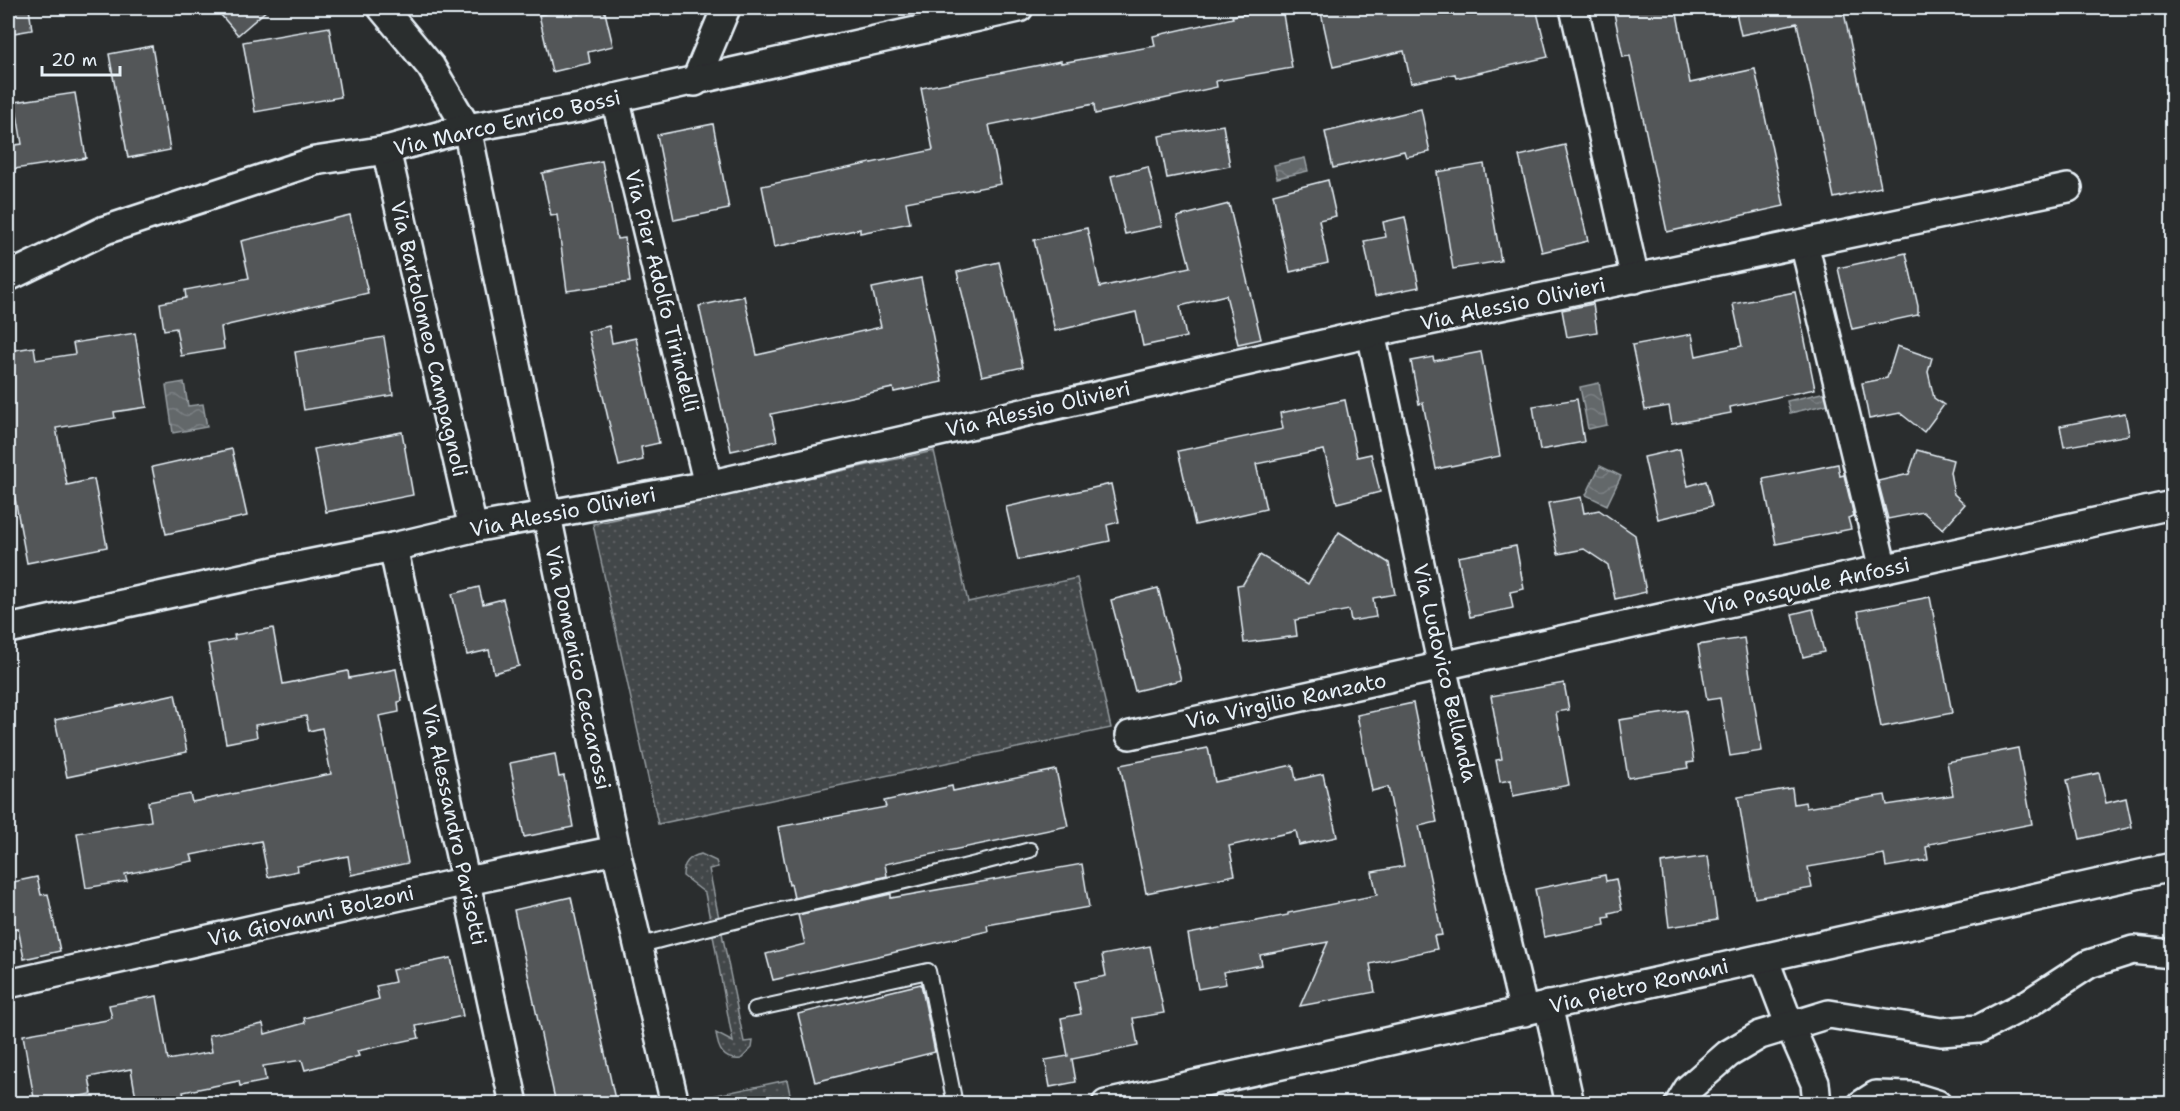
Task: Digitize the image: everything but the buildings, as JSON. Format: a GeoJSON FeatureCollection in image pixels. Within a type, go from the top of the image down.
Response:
{"type":"FeatureCollection","features":[{"type":"Feature","properties":{"kind":"street","name":"Via Domenico Ceccarossi"},"geometry":{"type":"LineString","coordinates":[[382,8],[431,67],[467,128],[616,850],[675,1104]]}},
{"type":"Feature","properties":{"kind":"street"},"geometry":{"type":"LineString","coordinates":[[695,82],[726,8]]}},
{"type":"Feature","properties":{"kind":"street","name":"Via Marco Enrico Bossi"},"geometry":{"type":"LineString","coordinates":[[8,277],[105,230],[315,161],[386,150],[467,128],[580,108],[615,98],[1019,8]]}},
{"type":"Feature","properties":{"kind":"street"},"geometry":{"type":"LineString","coordinates":[[1574,8],[1635,279]]}},
{"type":"Feature","properties":{"kind":"street","name":"Via Pier Adolfo Tirindelli"},"geometry":{"type":"LineString","coordinates":[[615,98],[708,485]]}},
{"type":"Feature","properties":{"kind":"street","name":"Via Bartolomeo Campagnoli"},"geometry":{"type":"LineString","coordinates":[[386,150],[473,528]]}},
{"type":"Feature","properties":{"kind":"street","name":"Via Alessio Olivieri"},"geometry":{"type":"LineString","coordinates":[[8,629],[473,528],[708,485],[1371,333],[2068,188]]}},
{"type":"Feature","properties":{"kind":"street"},"geometry":{"type":"LineString","coordinates":[[1803,243],[1883,569]]}},
{"type":"Feature","properties":{"kind":"street","name":"Via Ludovico Bellanda"},"geometry":{"type":"LineString","coordinates":[[1371,333],[1442,667],[1536,1009],[1570,1104]]}},
{"type":"Feature","properties":{"kind":"street","name":"Via Pasquale Anfossi"},"geometry":{"type":"LineString","coordinates":[[1442,667],[2172,505]]}},
{"type":"Feature","properties":{"kind":"street","name":"Via Alessandro Parisotti"},"geometry":{"type":"LineString","coordinates":[[393,547],[514,1104]]}},
{"type":"Feature","properties":{"kind":"street","name":"Via Virgilio Ranzato"},"geometry":{"type":"LineString","coordinates":[[1130,735],[1442,667]]}},
{"type":"Feature","properties":{"kind":"street","name":"Via Giovanni Bolzoni"},"geometry":{"type":"LineString","coordinates":[[8,984],[616,850]]}},
{"type":"Feature","properties":{"kind":"street","name":"Via Pietro Romani"},"geometry":{"type":"LineString","coordinates":[[1106,1104],[1185,1095],[1536,1009],[2172,867]]}},
{"type":"Feature","properties":{"kind":"street"},"geometry":{"type":"LineString","coordinates":[[1679,1104],[1688,1089],[1728,1054],[1760,1035],[1828,1014],[1941,1032],[1979,1029],[2029,1002],[2089,964],[2133,950],[2172,954]]}},
{"type":"Feature","properties":{"kind":"street"},"geometry":{"type":"LineString","coordinates":[[1764,958],[1815,1083],[1817,1104]]}},
{"type":"Feature","properties":{"kind":"street"},"geometry":{"type":"LineString","coordinates":[[1862,1104],[1876,1095],[1911,1096],[1937,1104]]}},
{"type":"Feature","properties":{"kind":"street"},"geometry":{"type":"LineString","coordinates":[[1832,1104],[1847,1104]]}},
{"type":"Feature","properties":{"kind":"lane"},"geometry":{"type":"LineString","coordinates":[[638,946],[748,917],[934,876],[1030,850]]}},
{"type":"Feature","properties":{"kind":"lane"},"geometry":{"type":"LineString","coordinates":[[755,1009],[928,970],[955,1104]]}},
{"type":"Feature","properties":{"kind":"shaded area"},"geometry":{"type":"Polygon","coordinates":[[[934,451],[968,602],[1077,578],[1111,728],[658,824],[593,524],[934,451]]]}},
{"type":"Feature","properties":{"kind":"shaded area"},"geometry":{"type":"Polygon","coordinates":[[[701,854],[716,861],[718,867],[709,869],[744,1042],[753,1041],[752,1048],[741,1059],[726,1056],[718,1044],[716,1033],[733,1042],[705,893],[683,876],[688,861],[701,854]]]}},
{"type":"Feature","properties":{"kind":"shaded area"},"geometry":{"type":"Polygon","coordinates":[[[787,1080],[792,1103],[699,1103],[698,1099],[787,1080]]]}},
{"type":"Feature","properties":{"kind":"water"},"geometry":{"type":"Polygon","coordinates":[[[1305,158],[1308,171],[1277,178],[1274,165],[1305,158]]]}},
{"type":"Feature","properties":{"kind":"water"},"geometry":{"type":"Polygon","coordinates":[[[184,382],[188,406],[203,404],[207,427],[173,433],[166,385],[184,382]]]}},
{"type":"Feature","properties":{"kind":"water"},"geometry":{"type":"Polygon","coordinates":[[[1599,383],[1607,425],[1588,429],[1580,387],[1599,383]]]}},
{"type":"Feature","properties":{"kind":"water"},"geometry":{"type":"Polygon","coordinates":[[[1826,392],[1829,404],[1790,413],[1787,401],[1826,392]]]}},
{"type":"Feature","properties":{"kind":"water"},"geometry":{"type":"Polygon","coordinates":[[[1600,466],[1621,476],[1607,505],[1586,495],[1600,466]]]}}]}
